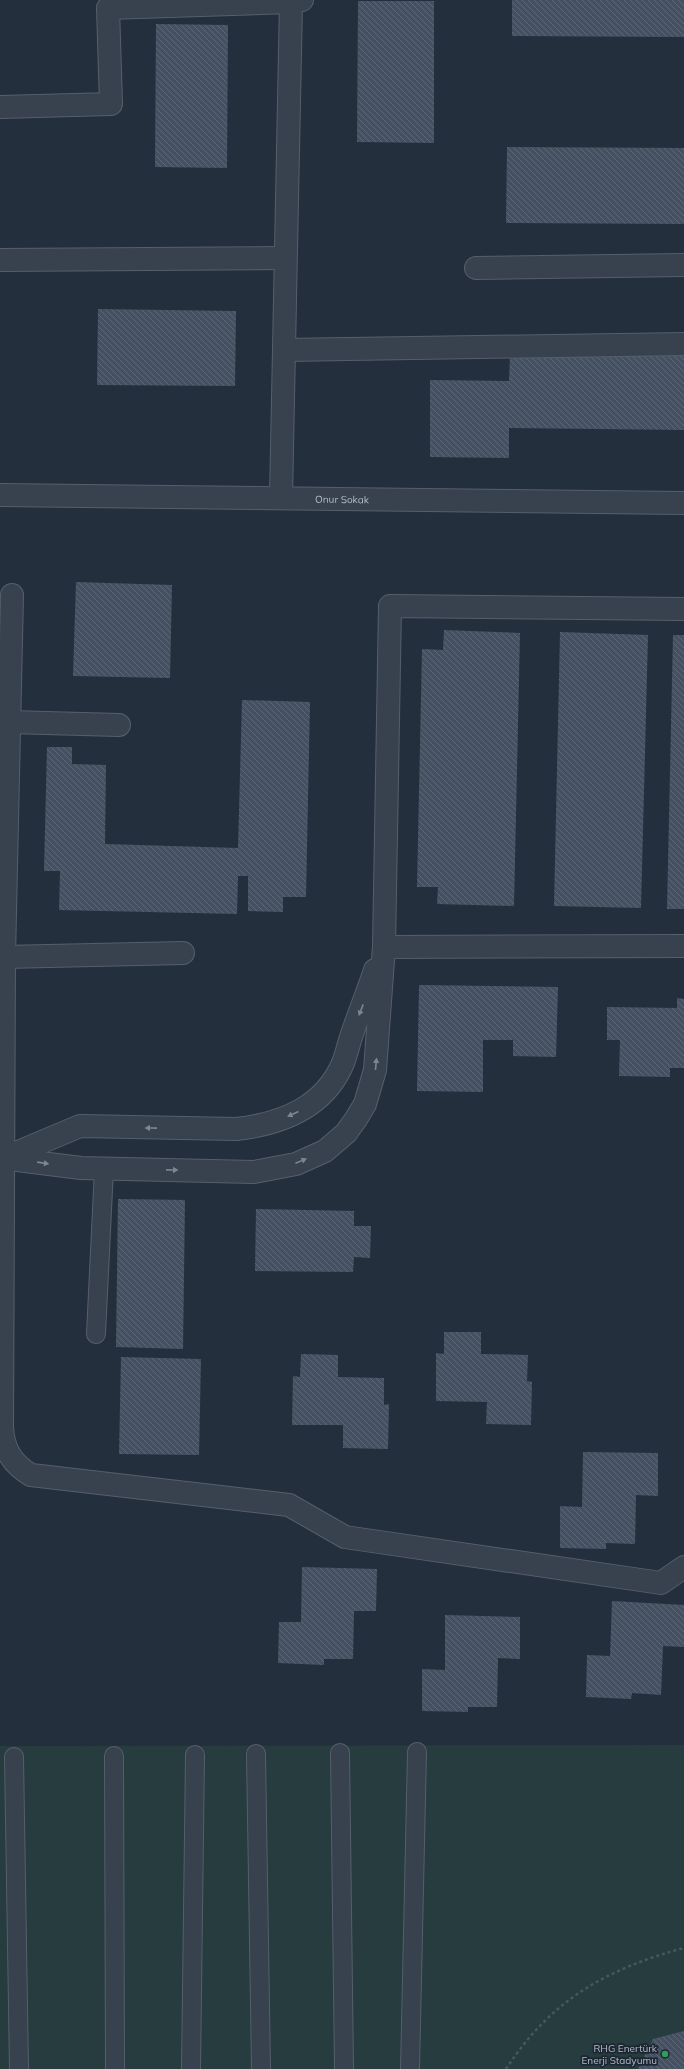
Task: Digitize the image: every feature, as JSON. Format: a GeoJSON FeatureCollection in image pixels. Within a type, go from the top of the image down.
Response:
{"type":"FeatureCollection","features":[{"type":"Feature","properties":{"kind":"street"},"geometry":{"type":"LineString","coordinates":[[0,107],[111,104],[108,8],[296,1],[286,258],[281,498]]}},
{"type":"Feature","properties":{"kind":"street"},"geometry":{"type":"LineString","coordinates":[[0,260],[286,258]]}},
{"type":"Feature","properties":{"kind":"street"},"geometry":{"type":"LineString","coordinates":[[476,268],[684,265]]}},
{"type":"Feature","properties":{"kind":"street"},"geometry":{"type":"LineString","coordinates":[[284,350],[684,344]]}},
{"type":"Feature","properties":{"kind":"street","name":"Onur Sokak"},"geometry":{"type":"LineString","coordinates":[[0,495],[684,502]]}},
{"type":"Feature","properties":{"kind":"street"},"geometry":{"type":"LineString","coordinates":[[12,595],[4,957],[2,1158],[3,1437],[9,1456],[22,1470],[31,1475],[289,1505],[345,1537],[661,1583],[684,1567]]}},
{"type":"Feature","properties":{"kind":"street"},"geometry":{"type":"LineString","coordinates":[[2,1158],[81,1168],[254,1172],[296,1164],[325,1151],[334,1145],[346,1133],[365,1104],[375,1070],[384,947],[390,606],[684,609]]}},
{"type":"Feature","properties":{"kind":"street"},"geometry":{"type":"LineString","coordinates":[[9,722],[119,724]]}},
{"type":"Feature","properties":{"kind":"street"},"geometry":{"type":"LineString","coordinates":[[384,947],[684,946]]}},
{"type":"Feature","properties":{"kind":"street"},"geometry":{"type":"LineString","coordinates":[[2,1158],[80,1126],[236,1129],[277,1122],[305,1109],[324,1092],[342,1064],[384,947]]}},
{"type":"Feature","properties":{"kind":"street"},"geometry":{"type":"LineString","coordinates":[[4,957],[183,953]]}},
{"type":"Feature","properties":{"kind":"lane"},"geometry":{"type":"LineString","coordinates":[[96,1334],[104,1169]]}},
{"type":"Feature","properties":{"kind":"lane"},"geometry":{"type":"LineString","coordinates":[[410,2069],[417,1752]]}},
{"type":"Feature","properties":{"kind":"lane"},"geometry":{"type":"LineString","coordinates":[[340,1753],[344,2069]]}},
{"type":"Feature","properties":{"kind":"lane"},"geometry":{"type":"LineString","coordinates":[[256,1754],[261,2069]]}},
{"type":"Feature","properties":{"kind":"lane"},"geometry":{"type":"LineString","coordinates":[[191,2069],[195,1755]]}},
{"type":"Feature","properties":{"kind":"lane"},"geometry":{"type":"LineString","coordinates":[[114,1756],[116,2069]]}},
{"type":"Feature","properties":{"kind":"lane"},"geometry":{"type":"LineString","coordinates":[[14,1757],[19,2069]]}},
{"type":"Feature","properties":{"kind":"path"},"geometry":{"type":"LineString","coordinates":[[506,2069],[520,2048],[540,2024],[563,2004],[585,1988],[637,1963],[684,1948]]}},
{"type":"Feature","properties":{"kind":"green space"},"geometry":{"type":"Polygon","coordinates":[[[684,1745],[684,2069],[0,2069],[0,1746],[684,1745]]]}},
{"type":"Feature","properties":{"kind":"building"},"geometry":{"type":"Polygon","coordinates":[[[512,0],[684,0],[684,37],[512,36],[512,0]]]}},
{"type":"Feature","properties":{"kind":"building"},"geometry":{"type":"Polygon","coordinates":[[[358,1],[434,1],[434,143],[357,142],[358,1]]]}},
{"type":"Feature","properties":{"kind":"building"},"geometry":{"type":"Polygon","coordinates":[[[156,24],[228,25],[227,168],[155,167],[156,24]]]}},
{"type":"Feature","properties":{"kind":"building"},"geometry":{"type":"Polygon","coordinates":[[[507,147],[684,148],[684,224],[506,223],[507,147]]]}},
{"type":"Feature","properties":{"kind":"building"},"geometry":{"type":"Polygon","coordinates":[[[98,309],[236,311],[235,386],[97,385],[98,309]]]}},
{"type":"Feature","properties":{"kind":"building"},"geometry":{"type":"Polygon","coordinates":[[[510,354],[684,355],[684,430],[509,428],[509,458],[430,457],[430,380],[509,381],[510,354]]]}},
{"type":"Feature","properties":{"kind":"building"},"geometry":{"type":"Polygon","coordinates":[[[76,582],[172,585],[170,678],[73,676],[76,582]]]}},
{"type":"Feature","properties":{"kind":"building"},"geometry":{"type":"Polygon","coordinates":[[[444,630],[520,633],[514,906],[437,904],[438,887],[417,887],[422,649],[443,650],[444,630]]]}},
{"type":"Feature","properties":{"kind":"building"},"geometry":{"type":"Polygon","coordinates":[[[560,632],[648,635],[641,908],[554,906],[560,632]]]}},
{"type":"Feature","properties":{"kind":"building"},"geometry":{"type":"Polygon","coordinates":[[[673,635],[684,635],[684,909],[667,909],[673,635]]]}},
{"type":"Feature","properties":{"kind":"building"},"geometry":{"type":"Polygon","coordinates":[[[242,700],[310,702],[306,897],[283,897],[283,912],[248,911],[248,876],[238,876],[237,914],[59,910],[60,871],[44,871],[47,747],[72,747],[72,764],[106,765],[105,844],[238,848],[242,700]]]}},
{"type":"Feature","properties":{"kind":"building"},"geometry":{"type":"Polygon","coordinates":[[[419,985],[558,987],[556,1057],[513,1056],[513,1040],[483,1040],[483,1092],[417,1091],[419,985]]]}},
{"type":"Feature","properties":{"kind":"building"},"geometry":{"type":"Polygon","coordinates":[[[677,998],[684,999],[684,1068],[670,1068],[670,1077],[619,1076],[620,1040],[607,1040],[607,1007],[677,1008],[677,998]]]}},
{"type":"Feature","properties":{"kind":"building"},"geometry":{"type":"Polygon","coordinates":[[[118,1199],[185,1200],[183,1349],[116,1347],[118,1199]]]}},
{"type":"Feature","properties":{"kind":"building"},"geometry":{"type":"Polygon","coordinates":[[[256,1209],[354,1211],[354,1226],[371,1226],[370,1258],[354,1257],[353,1272],[255,1271],[256,1209]]]}},
{"type":"Feature","properties":{"kind":"building"},"geometry":{"type":"Polygon","coordinates":[[[444,1332],[481,1332],[481,1354],[528,1355],[527,1381],[532,1382],[531,1425],[486,1424],[487,1402],[436,1401],[436,1353],[444,1354],[444,1332]]]}},
{"type":"Feature","properties":{"kind":"building"},"geometry":{"type":"Polygon","coordinates":[[[301,1354],[338,1355],[338,1377],[384,1378],[384,1405],[389,1404],[388,1449],[343,1448],[343,1425],[292,1425],[293,1376],[300,1377],[301,1354]]]}},
{"type":"Feature","properties":{"kind":"building"},"geometry":{"type":"Polygon","coordinates":[[[121,1357],[201,1359],[199,1455],[119,1454],[121,1357]]]}},
{"type":"Feature","properties":{"kind":"building"},"geometry":{"type":"Polygon","coordinates":[[[583,1452],[658,1453],[658,1496],[636,1495],[635,1544],[606,1543],[606,1549],[560,1548],[560,1506],[582,1507],[583,1452]]]}},
{"type":"Feature","properties":{"kind":"building"},"geometry":{"type":"Polygon","coordinates":[[[302,1567],[377,1569],[376,1611],[354,1611],[353,1659],[324,1659],[324,1665],[278,1663],[279,1622],[301,1622],[302,1567]]]}},
{"type":"Feature","properties":{"kind":"building"},"geometry":{"type":"Polygon","coordinates":[[[612,1601],[684,1605],[684,1647],[663,1646],[661,1695],[632,1693],[631,1699],[586,1697],[587,1655],[610,1656],[612,1601]]]}},
{"type":"Feature","properties":{"kind":"building"},"geometry":{"type":"Polygon","coordinates":[[[445,1615],[520,1617],[520,1659],[498,1658],[497,1707],[468,1707],[468,1712],[422,1711],[422,1669],[445,1670],[445,1615]]]}},
{"type":"Feature","properties":{"kind":"building","name":"RHG Enertürk Enerji Stadyumu"},"geometry":{"type":"Polygon","coordinates":[[[684,2031],[684,2069],[638,2069],[653,2039],[684,2031]]]}},
{"type":"Feature","properties":{"kind":"place","name":"RHG Enertürk Enerji Stadyumu"},"geometry":{"type":"Point","coordinates":[665,2054]}}]}
